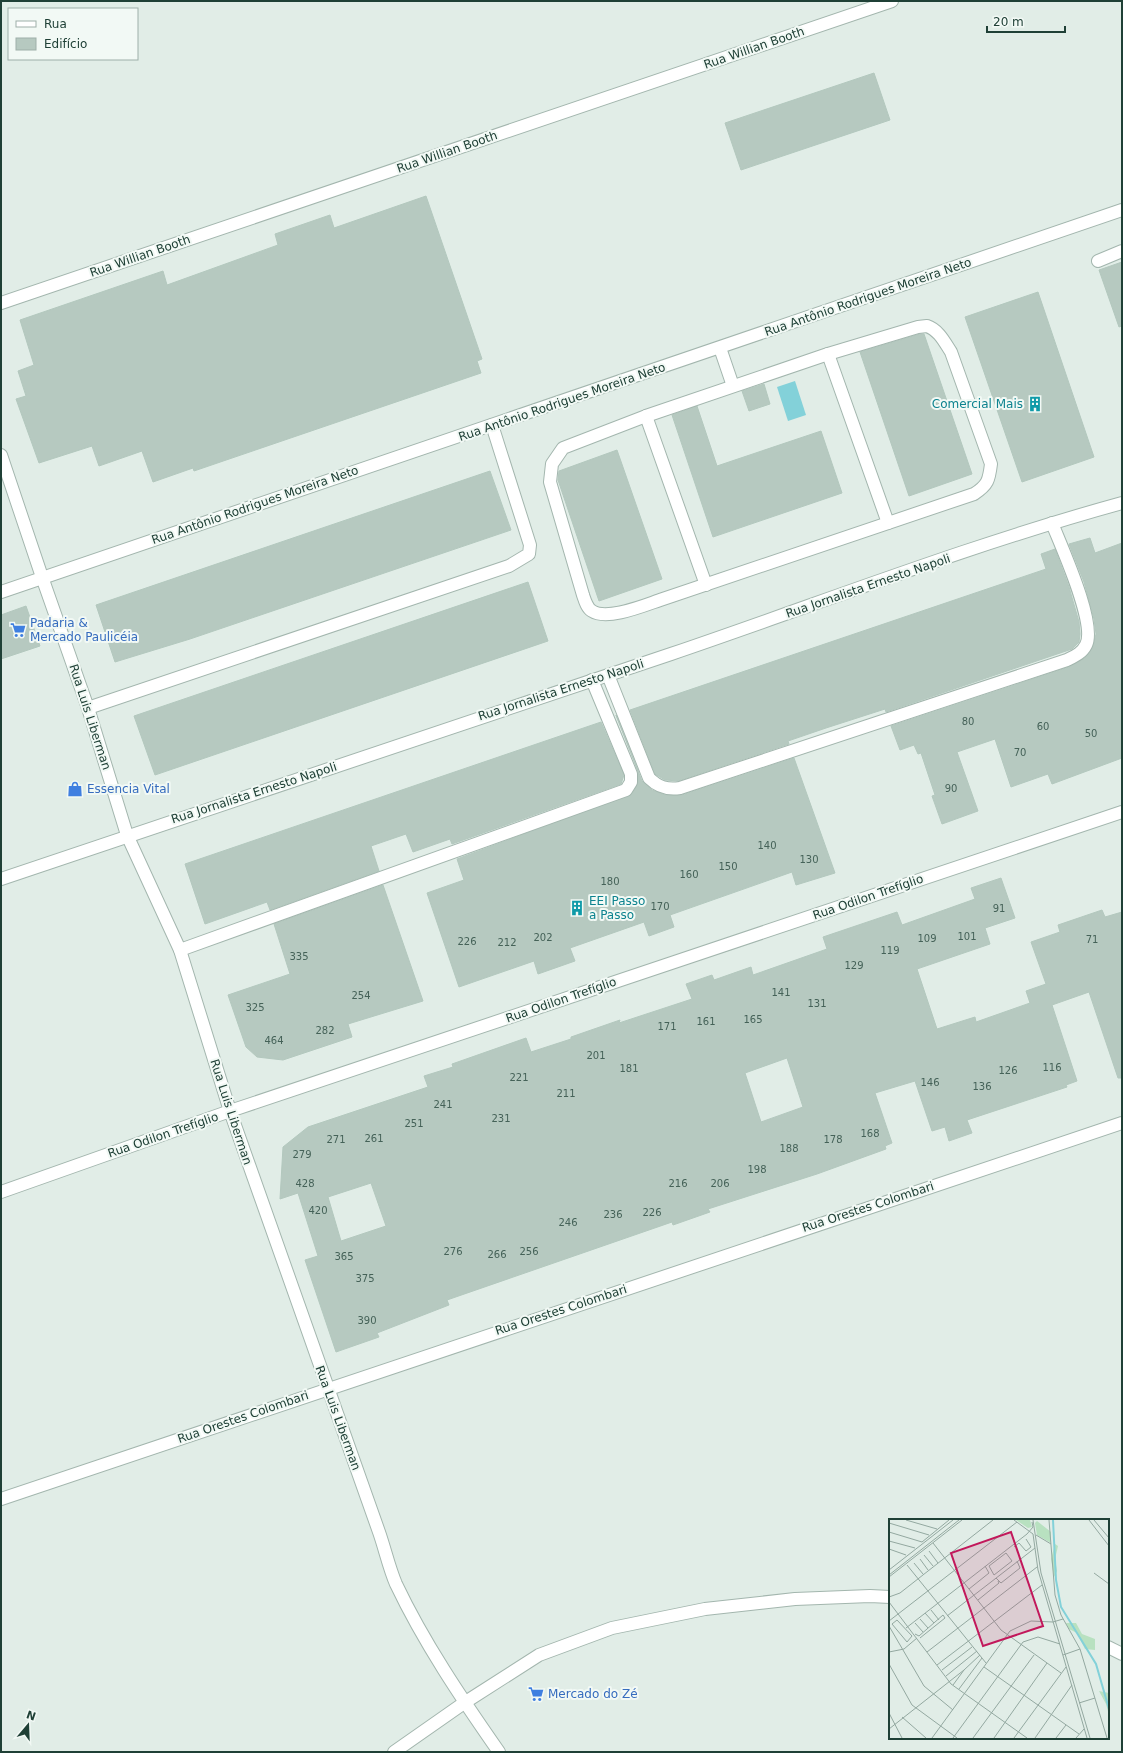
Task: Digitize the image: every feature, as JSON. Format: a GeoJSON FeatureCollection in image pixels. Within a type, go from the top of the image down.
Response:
{"type":"FeatureCollection","features":[{"type":"Feature","properties":{"kind":"street","name":"Rua Willian Booth"},"geometry":{"type":"LineString","coordinates":[[1,303],[892,1]]}},
{"type":"Feature","properties":{"kind":"street","name":"Rua Antônio Rodrigues Moreira Neto"},"geometry":{"type":"LineString","coordinates":[[1,592],[1122,210]]}},
{"type":"Feature","properties":{"kind":"street"},"geometry":{"type":"LineString","coordinates":[[1098,261],[1122,252]]}},
{"type":"Feature","properties":{"kind":"street"},"geometry":{"type":"LineString","coordinates":[[918,327],[932,328],[940,336],[951,352],[991,464],[989,477],[984,487],[974,494],[706,585],[616,613],[598,614],[592,611],[583,595],[550,482],[552,464],[564,448],[646,416],[733,386],[828,354],[918,327]]}},
{"type":"Feature","properties":{"kind":"street"},"geometry":{"type":"LineString","coordinates":[[720,348],[733,386]]}},
{"type":"Feature","properties":{"kind":"street"},"geometry":{"type":"LineString","coordinates":[[828,354],[888,523]]}},
{"type":"Feature","properties":{"kind":"street"},"geometry":{"type":"LineString","coordinates":[[646,416],[706,585]]}},
{"type":"Feature","properties":{"kind":"street"},"geometry":{"type":"LineString","coordinates":[[88,708],[524,559],[529,554],[530,545],[492,425]]}},
{"type":"Feature","properties":{"kind":"street","name":"Rua Luis Liberman"},"geometry":{"type":"LineString","coordinates":[[1,455],[42,578],[88,708],[127,835],[180,950],[230,1111],[380,1532],[396,1583],[421,1630],[464,1703],[499,1752]]}},
{"type":"Feature","properties":{"kind":"street","name":"Rua Jornalista Ernesto Napoli"},"geometry":{"type":"LineString","coordinates":[[1,879],[127,835],[608,675],[1052,523],[1122,503]]}},
{"type":"Feature","properties":{"kind":"street"},"geometry":{"type":"LineString","coordinates":[[608,675],[649,778],[661,787],[672,789],[687,786],[1067,660],[1080,654],[1087,644],[1089,628],[1082,601],[1052,523]]}},
{"type":"Feature","properties":{"kind":"street"},"geometry":{"type":"LineString","coordinates":[[180,950],[626,790],[631,782],[631,774],[592,680]]}},
{"type":"Feature","properties":{"kind":"street","name":"Rua Odilon Trefíglio"},"geometry":{"type":"LineString","coordinates":[[1,1192],[230,1111],[1122,812]]}},
{"type":"Feature","properties":{"kind":"street","name":"Rua Orestes Colombari"},"geometry":{"type":"LineString","coordinates":[[1,1499],[328,1388],[1122,1123]]}},
{"type":"Feature","properties":{"kind":"street"},"geometry":{"type":"LineString","coordinates":[[394,1752],[464,1703],[539,1655],[612,1628],[705,1609],[795,1599],[870,1596],[889,1598]]}},
{"type":"Feature","properties":{"kind":"street"},"geometry":{"type":"LineString","coordinates":[[1109,1648],[1122,1654]]}},
{"type":"Feature","properties":{"kind":"water"},"geometry":{"type":"Polygon","coordinates":[[[795,381],[806,415],[788,421],[777,387],[795,381]]]}},
{"type":"Feature","properties":{"kind":"building"},"geometry":{"type":"Polygon","coordinates":[[[874,73],[890,120],[741,170],[725,123],[874,73]]]}},
{"type":"Feature","properties":{"kind":"building"},"geometry":{"type":"Polygon","coordinates":[[[426,196],[482,359],[477,361],[481,373],[194,471],[193,468],[153,482],[142,451],[99,466],[92,446],[39,463],[16,399],[26,396],[18,371],[34,365],[20,320],[163,271],[167,285],[278,245],[275,234],[330,215],[334,228],[426,196]]]}},
{"type":"Feature","properties":{"kind":"building"},"geometry":{"type":"Polygon","coordinates":[[[1122,262],[1122,326],[1119,327],[1099,270],[1122,262]]]}},
{"type":"Feature","properties":{"kind":"building","name":"Comercial Mais"},"geometry":{"type":"Polygon","coordinates":[[[1038,292],[1094,457],[1022,482],[965,317],[1038,292]]]}},
{"type":"Feature","properties":{"kind":"building"},"geometry":{"type":"Polygon","coordinates":[[[924,334],[972,474],[909,496],[860,352],[924,334]]]}},
{"type":"Feature","properties":{"kind":"building"},"geometry":{"type":"Polygon","coordinates":[[[764,384],[770,404],[749,411],[742,391],[764,384]]]}},
{"type":"Feature","properties":{"kind":"building"},"geometry":{"type":"Polygon","coordinates":[[[697,406],[717,466],[821,431],[842,493],[713,537],[672,415],[697,406]]]}},
{"type":"Feature","properties":{"kind":"building"},"geometry":{"type":"Polygon","coordinates":[[[617,450],[662,579],[599,601],[558,480],[559,471],[617,450]]]}},
{"type":"Feature","properties":{"kind":"building"},"geometry":{"type":"Polygon","coordinates":[[[490,471],[511,530],[190,639],[115,662],[96,605],[490,471]]]}},
{"type":"Feature","properties":{"kind":"building"},"geometry":{"type":"Polygon","coordinates":[[[1090,538],[1095,553],[1122,543],[1122,758],[1052,784],[1048,774],[1011,787],[995,739],[957,752],[978,811],[942,824],[932,796],[935,795],[921,753],[918,754],[914,745],[900,750],[891,726],[1069,667],[1085,658],[1093,646],[1096,634],[1094,619],[1084,582],[1069,544],[1090,538]]]}},
{"type":"Feature","properties":{"kind":"building"},"geometry":{"type":"Polygon","coordinates":[[[1055,549],[1069,587],[1079,622],[1079,642],[1072,649],[886,712],[885,709],[826,728],[788,741],[789,744],[678,781],[665,780],[655,774],[630,710],[1046,569],[1041,554],[1055,549]]]}},
{"type":"Feature","properties":{"kind":"building"},"geometry":{"type":"Polygon","coordinates":[[[528,582],[548,641],[155,775],[134,716],[528,582]]]}},
{"type":"Feature","properties":{"kind":"building","name":"Padaria & Mercado Paulicéia"},"geometry":{"type":"Polygon","coordinates":[[[26,606],[40,646],[1,659],[1,615],[26,606]]]}},
{"type":"Feature","properties":{"kind":"building"},"geometry":{"type":"Polygon","coordinates":[[[616,715],[642,781],[652,790],[665,795],[682,795],[794,758],[835,873],[796,885],[792,872],[670,915],[674,927],[649,936],[644,922],[570,948],[575,961],[538,974],[534,961],[459,987],[427,893],[464,880],[457,859],[632,794],[638,782],[638,771],[616,715]]]}},
{"type":"Feature","properties":{"kind":"building"},"geometry":{"type":"Polygon","coordinates":[[[601,722],[624,775],[621,784],[452,844],[450,839],[413,852],[406,834],[371,846],[379,871],[270,910],[267,902],[205,924],[185,864],[601,722]]]}},
{"type":"Feature","properties":{"kind":"building"},"geometry":{"type":"Polygon","coordinates":[[[1001,878],[1015,918],[985,928],[990,944],[917,969],[937,1029],[975,1017],[976,1022],[1030,1003],[1026,991],[1046,984],[1031,942],[1060,932],[1058,925],[1102,910],[1105,917],[1122,912],[1122,1078],[1118,1078],[1089,992],[1052,1005],[1077,1081],[1066,1085],[1067,1087],[967,1120],[972,1133],[949,1141],[945,1127],[932,1131],[915,1081],[875,1093],[892,1143],[885,1146],[886,1149],[817,1174],[708,1209],[710,1212],[673,1225],[672,1222],[447,1300],[449,1305],[377,1333],[379,1337],[336,1352],[305,1260],[318,1256],[298,1193],[280,1199],[283,1147],[308,1127],[428,1087],[424,1076],[453,1067],[452,1064],[526,1038],[531,1052],[571,1039],[571,1037],[620,1020],[619,1023],[692,999],[686,984],[712,975],[714,980],[751,967],[753,975],[827,949],[823,937],[897,912],[902,925],[975,899],[971,888],[1001,878]],[[787,1058],[745,1073],[761,1122],[803,1107],[787,1058]],[[371,1183],[328,1197],[341,1241],[386,1226],[371,1183]]]}},
{"type":"Feature","properties":{"kind":"building"},"geometry":{"type":"Polygon","coordinates":[[[383,885],[423,1001],[348,1024],[352,1037],[283,1060],[257,1057],[246,1047],[228,995],[290,974],[274,924],[383,885]]]}},
{"type":"Feature","properties":{"kind":"place","name":"Comercial Mais"},"geometry":{"type":"Point","coordinates":[1035,404]}},
{"type":"Feature","properties":{"kind":"place","name":"Padaria & Mercado Paulicéia"},"geometry":{"type":"Point","coordinates":[18,630]}},
{"type":"Feature","properties":{"kind":"place","name":"Essencia Vital"},"geometry":{"type":"Point","coordinates":[75,789]}},
{"type":"Feature","properties":{"kind":"place","name":"EEI Passo a Passo"},"geometry":{"type":"Point","coordinates":[577,908]}},
{"type":"Feature","properties":{"kind":"place","name":"Mercado do Zé"},"geometry":{"type":"Point","coordinates":[536,1694]}}]}
